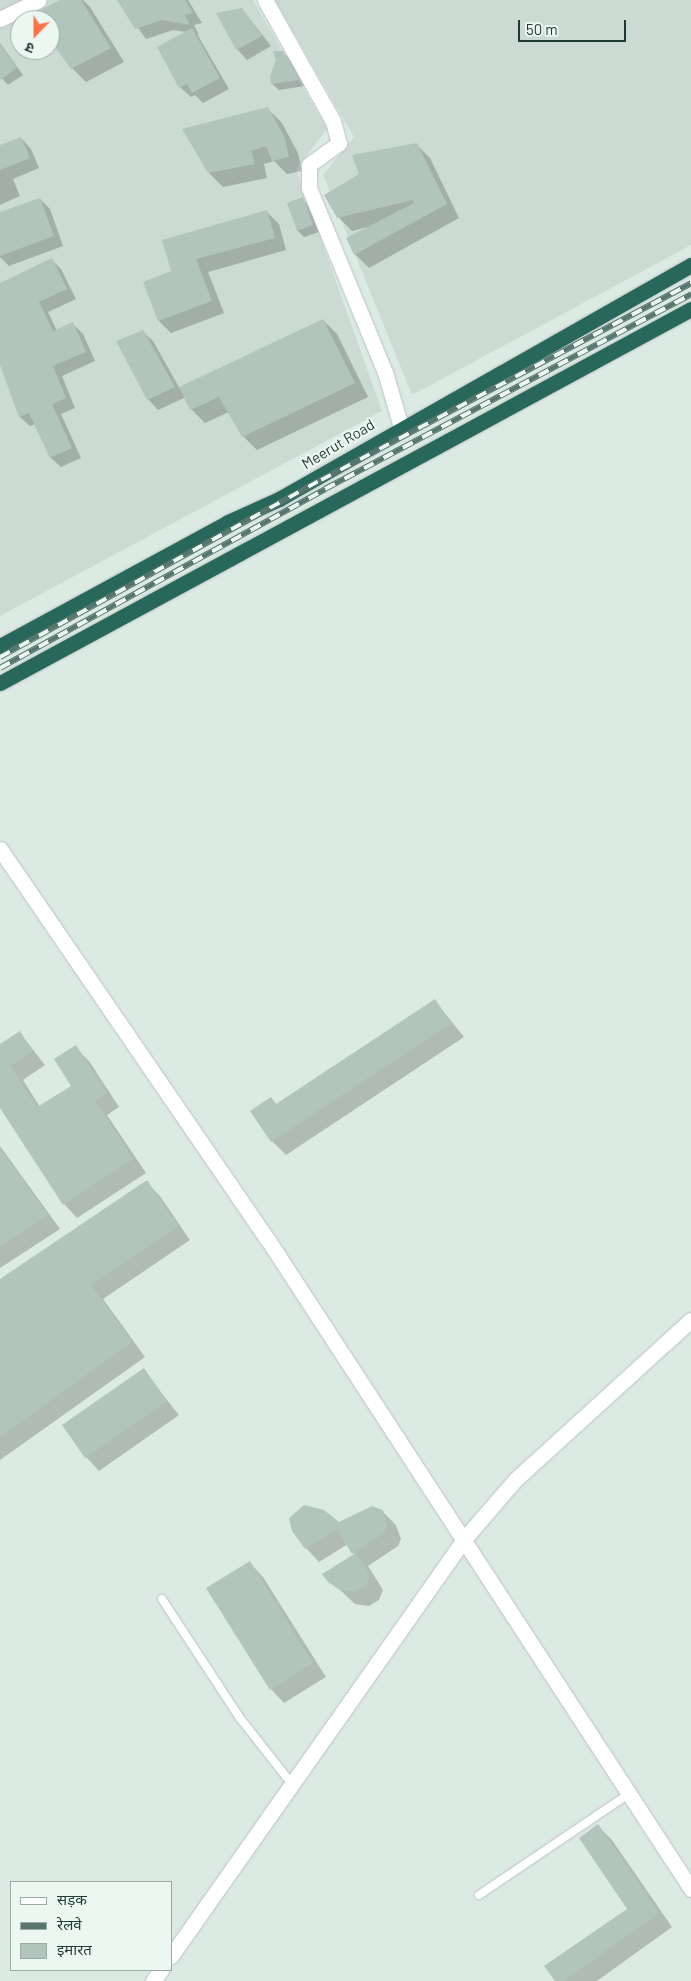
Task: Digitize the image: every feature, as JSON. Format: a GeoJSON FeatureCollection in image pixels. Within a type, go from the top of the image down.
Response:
{"type":"FeatureCollection","features":[{"type":"Feature","properties":{"kind":"highway","name":"Meerut Road"},"geometry":{"type":"LineString","coordinates":[[0,646],[228,522],[279,499],[401,427],[691,265]]}},
{"type":"Feature","properties":{"kind":"highway"},"geometry":{"type":"LineString","coordinates":[[0,683],[691,309]]}},
{"type":"Feature","properties":{"kind":"street"},"geometry":{"type":"LineString","coordinates":[[6,10],[38,0]]}},
{"type":"Feature","properties":{"kind":"street"},"geometry":{"type":"LineString","coordinates":[[264,0],[333,121],[339,143],[309,166],[309,188],[385,372],[401,427]]}},
{"type":"Feature","properties":{"kind":"street"},"geometry":{"type":"LineString","coordinates":[[0,849],[268,1240],[465,1538],[691,1889]]}},
{"type":"Feature","properties":{"kind":"street"},"geometry":{"type":"LineString","coordinates":[[172,1955],[465,1538],[516,1479],[691,1320]]}},
{"type":"Feature","properties":{"kind":"lane"},"geometry":{"type":"LineString","coordinates":[[162,1599],[240,1718],[292,1784]]}},
{"type":"Feature","properties":{"kind":"lane"},"geometry":{"type":"LineString","coordinates":[[479,1894],[629,1794]]}},
{"type":"Feature","properties":{"kind":"shaded area"},"geometry":{"type":"Polygon","coordinates":[[[0,0],[253,0],[327,129],[296,169],[382,411],[0,616],[0,0]]]}},
{"type":"Feature","properties":{"kind":"shaded area"},"geometry":{"type":"Polygon","coordinates":[[[275,0],[691,0],[691,245],[412,395],[323,175],[354,137],[275,0]]]}},
{"type":"Feature","properties":{"kind":"building"},"geometry":{"type":"Polygon","coordinates":[[[60,0],[81,0],[111,48],[71,69],[60,54],[60,10],[40,10],[60,0]]]}},
{"type":"Feature","properties":{"kind":"building"},"geometry":{"type":"Polygon","coordinates":[[[117,0],[185,0],[193,13],[185,15],[190,25],[162,20],[135,29],[117,0]]]}},
{"type":"Feature","properties":{"kind":"building"},"geometry":{"type":"Polygon","coordinates":[[[242,8],[262,36],[236,50],[216,13],[242,8]]]}},
{"type":"Feature","properties":{"kind":"building"},"geometry":{"type":"Polygon","coordinates":[[[192,28],[220,78],[192,93],[187,84],[179,88],[157,47],[192,28]]]}},
{"type":"Feature","properties":{"kind":"building"},"geometry":{"type":"Polygon","coordinates":[[[0,44],[17,68],[0,80],[0,44]]]}},
{"type":"Feature","properties":{"kind":"building"},"geometry":{"type":"Polygon","coordinates":[[[273,51],[283,51],[299,80],[271,84],[270,76],[276,60],[273,51]]]}},
{"type":"Feature","properties":{"kind":"building"},"geometry":{"type":"Polygon","coordinates":[[[268,107],[285,138],[289,157],[272,161],[266,146],[251,151],[255,164],[208,173],[182,129],[268,107]]]}},
{"type":"Feature","properties":{"kind":"building"},"geometry":{"type":"Polygon","coordinates":[[[21,137],[30,158],[0,170],[0,145],[21,137]]]}},
{"type":"Feature","properties":{"kind":"building"},"geometry":{"type":"Polygon","coordinates":[[[417,143],[447,204],[354,255],[346,238],[414,203],[413,200],[337,218],[324,195],[359,174],[352,155],[417,143]]]}},
{"type":"Feature","properties":{"kind":"building"},"geometry":{"type":"Polygon","coordinates":[[[303,197],[313,225],[297,231],[287,203],[303,197]]]}},
{"type":"Feature","properties":{"kind":"building"},"geometry":{"type":"Polygon","coordinates":[[[40,198],[54,236],[0,256],[0,212],[40,198]]]}},
{"type":"Feature","properties":{"kind":"building"},"geometry":{"type":"Polygon","coordinates":[[[267,210],[275,238],[196,259],[212,301],[158,321],[143,282],[171,271],[162,240],[267,210]]]}},
{"type":"Feature","properties":{"kind":"building"},"geometry":{"type":"Polygon","coordinates":[[[52,258],[67,289],[39,302],[53,331],[73,322],[86,352],[53,366],[66,398],[52,404],[72,448],[50,458],[29,413],[19,417],[0,365],[0,283],[52,258]]]}},
{"type":"Feature","properties":{"kind":"building"},"geometry":{"type":"Polygon","coordinates":[[[323,319],[355,383],[242,437],[219,397],[190,410],[179,387],[323,319]]]}},
{"type":"Feature","properties":{"kind":"building"},"geometry":{"type":"Polygon","coordinates":[[[143,330],[175,387],[147,400],[116,341],[143,330]]]}},
{"type":"Feature","properties":{"kind":"building"},"geometry":{"type":"Polygon","coordinates":[[[435,999],[451,1023],[271,1142],[250,1111],[271,1097],[276,1104],[435,999]]]}},
{"type":"Feature","properties":{"kind":"building"},"geometry":{"type":"Polygon","coordinates":[[[20,1031],[32,1051],[10,1066],[37,1107],[71,1086],[54,1059],[76,1045],[107,1093],[95,1101],[133,1159],[63,1205],[0,1108],[0,1044],[20,1031]]]}},
{"type":"Feature","properties":{"kind":"building"},"geometry":{"type":"Polygon","coordinates":[[[0,1149],[48,1215],[0,1246],[0,1149]]]}},
{"type":"Feature","properties":{"kind":"building"},"geometry":{"type":"Polygon","coordinates":[[[147,1180],[178,1226],[91,1285],[132,1342],[0,1437],[0,1279],[147,1180]]]}},
{"type":"Feature","properties":{"kind":"building"},"geometry":{"type":"Polygon","coordinates":[[[144,1368],[167,1401],[85,1458],[62,1425],[144,1368]]]}},
{"type":"Feature","properties":{"kind":"building"},"geometry":{"type":"Polygon","coordinates":[[[304,1505],[324,1510],[339,1522],[372,1506],[383,1510],[387,1525],[384,1533],[352,1554],[337,1529],[305,1549],[292,1531],[289,1518],[304,1505]]]}},
{"type":"Feature","properties":{"kind":"building"},"geometry":{"type":"Polygon","coordinates":[[[356,1553],[370,1575],[365,1587],[355,1592],[340,1590],[328,1582],[322,1574],[356,1553]]]}},
{"type":"Feature","properties":{"kind":"building"},"geometry":{"type":"Polygon","coordinates":[[[250,1561],[313,1663],[270,1690],[206,1588],[250,1561]]]}},
{"type":"Feature","properties":{"kind":"building"},"geometry":{"type":"Polygon","coordinates":[[[598,1824],[659,1913],[564,1981],[555,1981],[544,1966],[627,1909],[579,1838],[598,1824]]]}},
{"type":"Feature","properties":{"kind":"railway"},"geometry":{"type":"LineString","coordinates":[[0,657],[321,480],[691,283]]}},
{"type":"Feature","properties":{"kind":"railway"},"geometry":{"type":"LineString","coordinates":[[0,668],[325,489],[691,294]]}}]}
